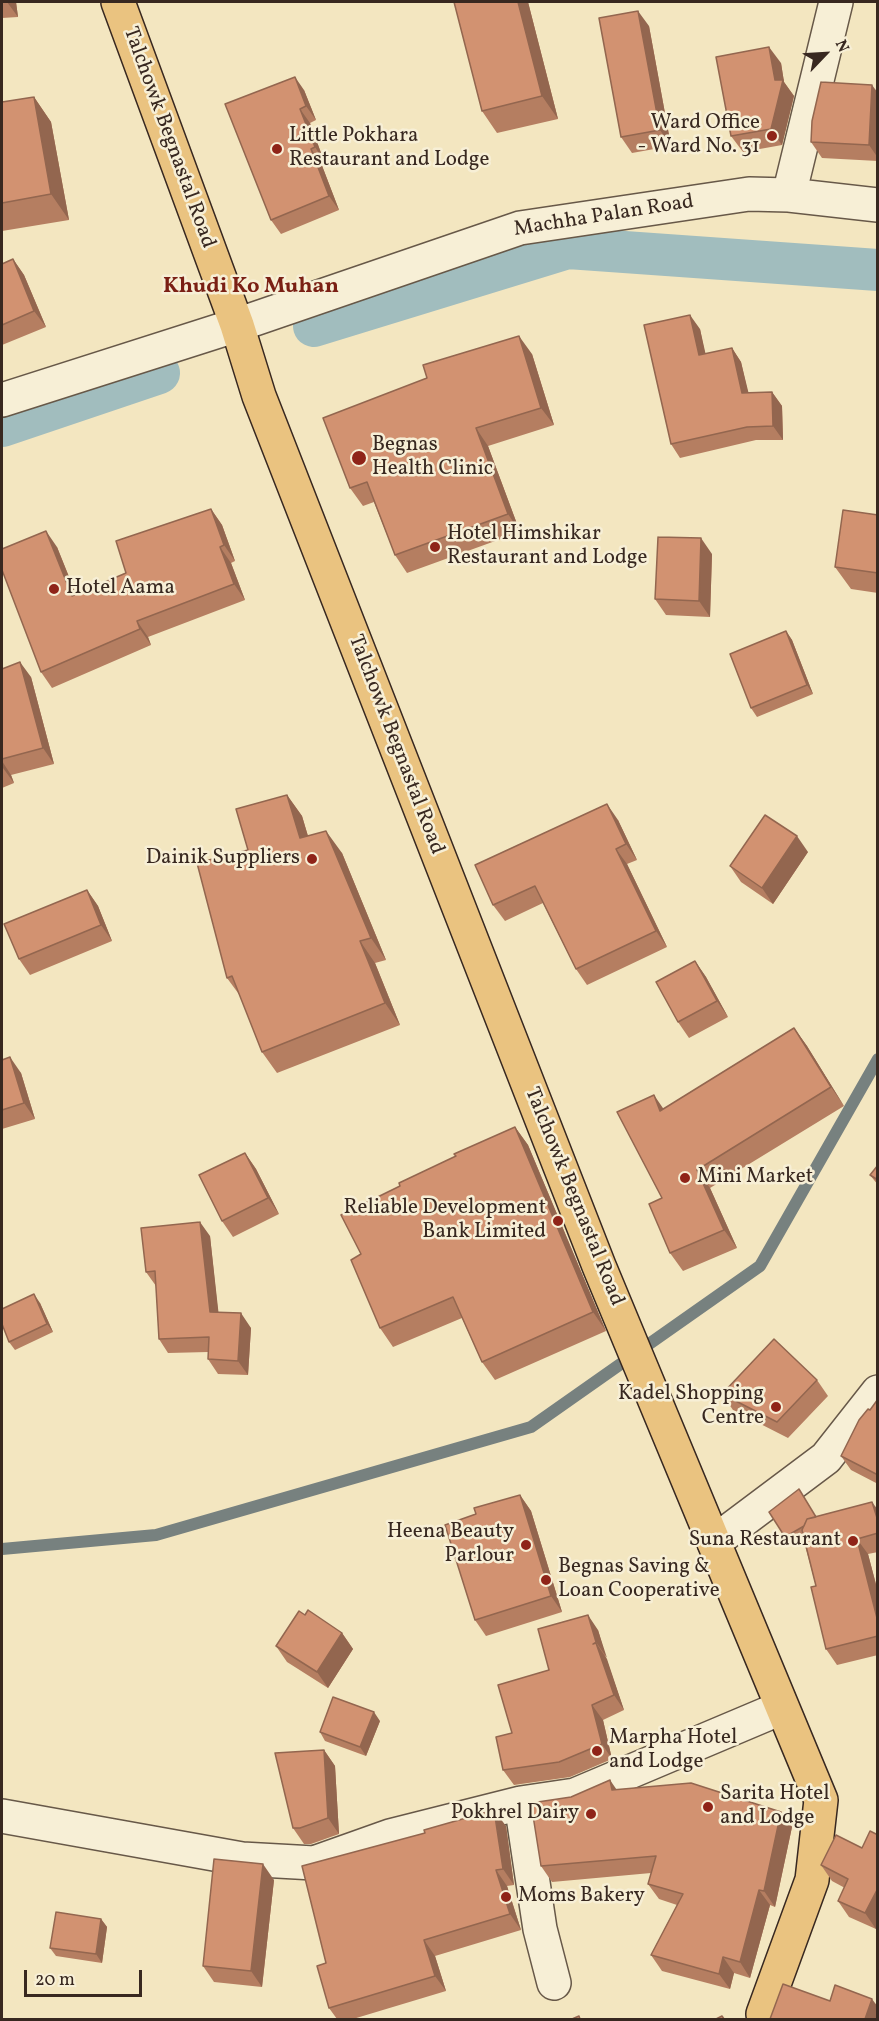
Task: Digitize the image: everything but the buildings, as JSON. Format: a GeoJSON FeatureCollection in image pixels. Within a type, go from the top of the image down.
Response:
{"type":"FeatureCollection","features":[{"type":"Feature","properties":{"kind":"main road","name":"Talchowk Begnastal Road"},"geometry":{"type":"LineString","coordinates":[[118,2],[237,325],[259,396],[599,1266],[821,1800],[812,1880],[763,2014],[764,2019]]}},
{"type":"Feature","properties":{"kind":"street"},"geometry":{"type":"LineString","coordinates":[[789,195],[836,2]]}},
{"type":"Feature","properties":{"kind":"street","name":"Machha Palan Road"},"geometry":{"type":"LineString","coordinates":[[2,400],[237,325],[520,228],[749,194],[789,195],[878,205]]}},
{"type":"Feature","properties":{"kind":"street"},"geometry":{"type":"LineString","coordinates":[[714,1542],[826,1458],[878,1392]]}},
{"type":"Feature","properties":{"kind":"street"},"geometry":{"type":"LineString","coordinates":[[2,1816],[242,1859],[314,1863],[390,1836],[521,1803],[575,1795],[781,1708]]}},
{"type":"Feature","properties":{"kind":"street"},"geometry":{"type":"LineString","coordinates":[[521,1803],[540,1929],[554,1983]]}},
{"type":"Feature","properties":{"kind":"waterway"},"geometry":{"type":"LineString","coordinates":[[314,326],[568,248],[878,270]]}},
{"type":"Feature","properties":{"kind":"waterway"},"geometry":{"type":"LineString","coordinates":[[2,426],[159,373]]}},
{"type":"Feature","properties":{"kind":"waterway"},"geometry":{"type":"LineString","coordinates":[[2,1549],[156,1535],[531,1427],[760,1266],[878,1059]]}},
{"type":"Feature","properties":{"kind":"place","name":"Ward Office - Ward No. 31"},"geometry":{"type":"Point","coordinates":[772,136]}},
{"type":"Feature","properties":{"kind":"place","name":"Little Pokhara Restaurant and Lodge"},"geometry":{"type":"Point","coordinates":[277,149]}},
{"type":"Feature","properties":{"kind":"place","name":"Begnas Health Clinic"},"geometry":{"type":"Point","coordinates":[359,458]}},
{"type":"Feature","properties":{"kind":"place","name":"Hotel Himshikar Restaurant and Lodge"},"geometry":{"type":"Point","coordinates":[435,547]}},
{"type":"Feature","properties":{"kind":"place","name":"Hotel Aama"},"geometry":{"type":"Point","coordinates":[54,589]}},
{"type":"Feature","properties":{"kind":"place","name":"Dainik Suppliers"},"geometry":{"type":"Point","coordinates":[312,859]}},
{"type":"Feature","properties":{"kind":"place","name":"Mini Market"},"geometry":{"type":"Point","coordinates":[685,1178]}},
{"type":"Feature","properties":{"kind":"place","name":"Reliable Development Bank Limited"},"geometry":{"type":"Point","coordinates":[558,1221]}},
{"type":"Feature","properties":{"kind":"place","name":"Kadel Shopping Centre"},"geometry":{"type":"Point","coordinates":[776,1407]}},
{"type":"Feature","properties":{"kind":"place","name":"Suna Restaurant"},"geometry":{"type":"Point","coordinates":[853,1541]}},
{"type":"Feature","properties":{"kind":"place","name":"Heena Beauty Parlour"},"geometry":{"type":"Point","coordinates":[526,1545]}},
{"type":"Feature","properties":{"kind":"place","name":"Begnas Saving & Loan Cooperative"},"geometry":{"type":"Point","coordinates":[546,1580]}},
{"type":"Feature","properties":{"kind":"place","name":"Marpha Hotel and Lodge"},"geometry":{"type":"Point","coordinates":[597,1751]}},
{"type":"Feature","properties":{"kind":"place","name":"Sarita Hotel and Lodge"},"geometry":{"type":"Point","coordinates":[708,1807]}},
{"type":"Feature","properties":{"kind":"place","name":"Pokhrel Dairy"},"geometry":{"type":"Point","coordinates":[591,1814]}},
{"type":"Feature","properties":{"kind":"place","name":"Moms Bakery"},"geometry":{"type":"Point","coordinates":[506,1897]}},
{"type":"Feature","properties":{"kind":"district","name":"Khudi Ko Muhan"},"geometry":{"type":"Point","coordinates":[251,288]}}]}
